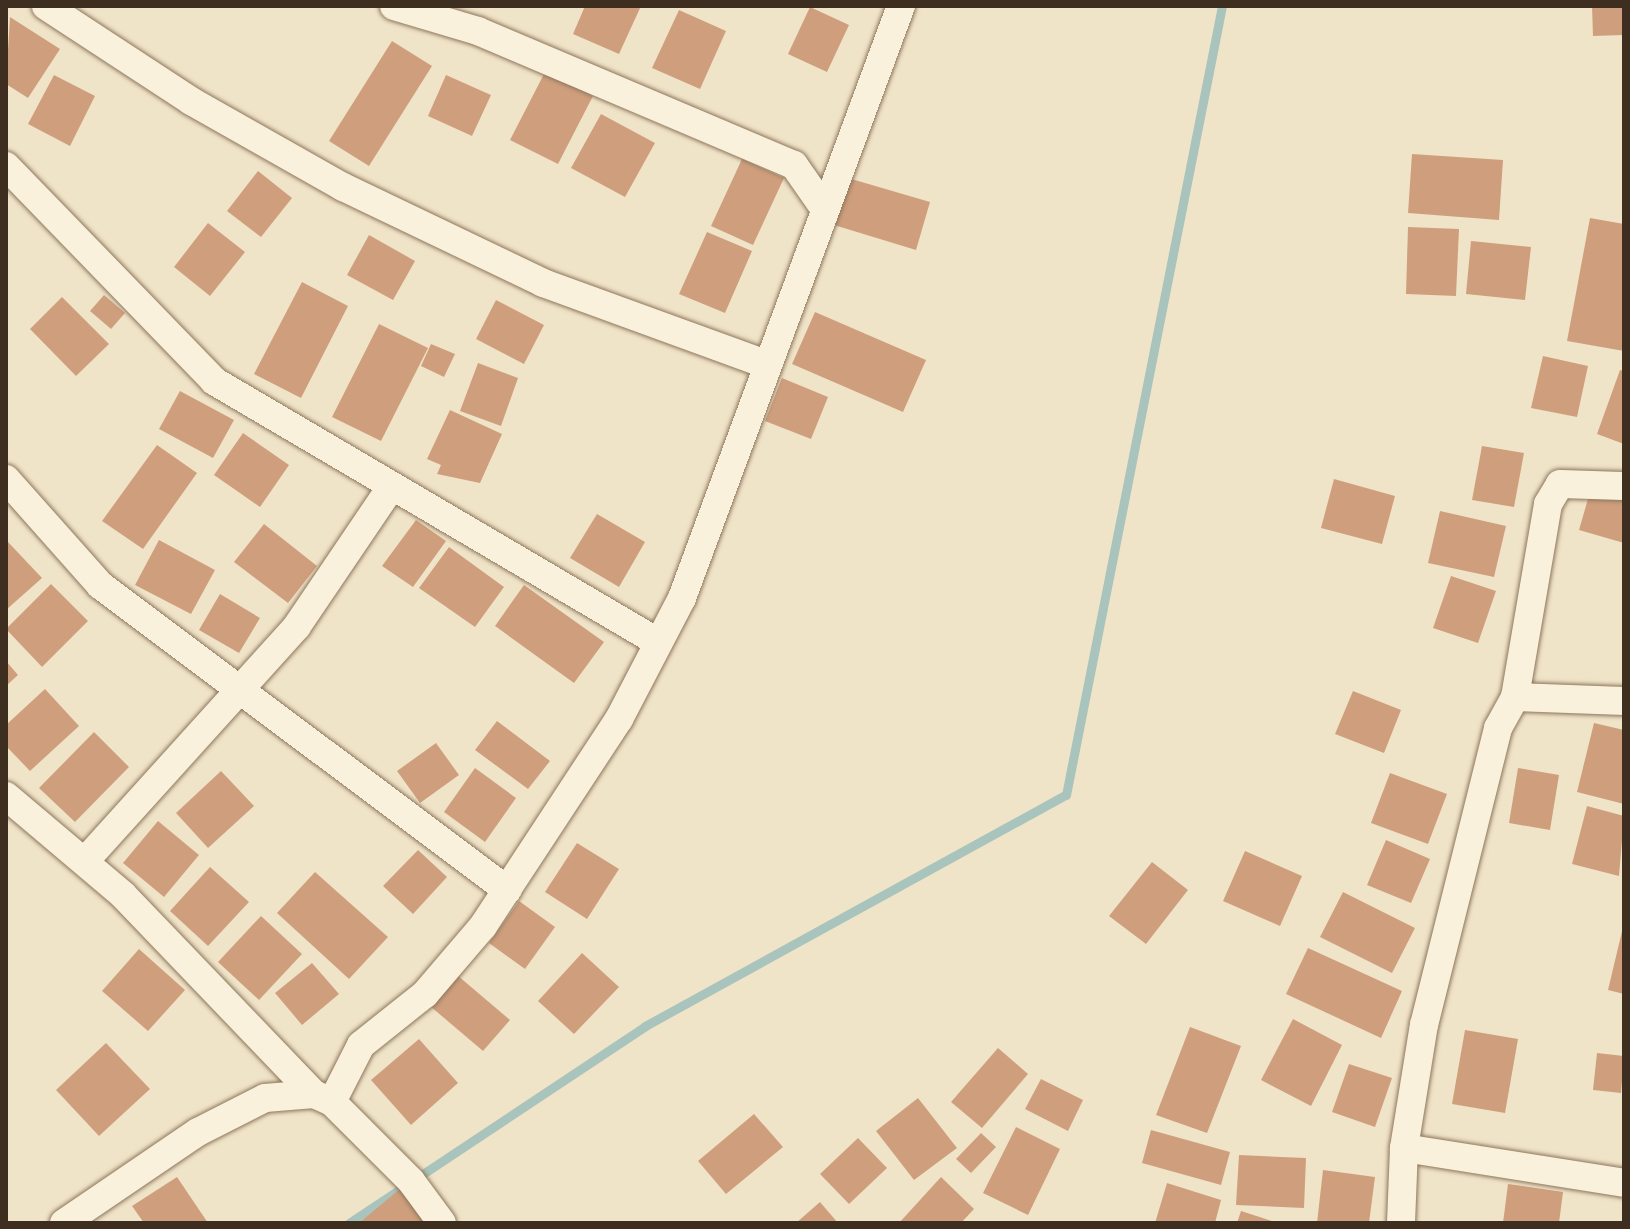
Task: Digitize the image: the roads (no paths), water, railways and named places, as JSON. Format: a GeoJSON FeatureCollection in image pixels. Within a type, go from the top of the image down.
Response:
{"type":"FeatureCollection","features":[{"type":"Feature","properties":{"kind":"street"},"geometry":{"type":"LineString","coordinates":[[46,6],[191,101],[343,187],[543,283],[765,364]]}},
{"type":"Feature","properties":{"kind":"street"},"geometry":{"type":"LineString","coordinates":[[394,6],[478,31],[794,165],[824,208]]}},
{"type":"Feature","properties":{"kind":"street"},"geometry":{"type":"LineString","coordinates":[[64,1223],[252,1105],[323,1098],[361,1045],[425,994],[507,890],[619,719],[656,641],[682,598],[765,364],[901,6]]}},
{"type":"Feature","properties":{"kind":"street"},"geometry":{"type":"LineString","coordinates":[[6,166],[214,381],[389,490],[656,641]]}},
{"type":"Feature","properties":{"kind":"street"},"geometry":{"type":"LineString","coordinates":[[6,479],[100,585],[507,890]]}},
{"type":"Feature","properties":{"kind":"street"},"geometry":{"type":"LineString","coordinates":[[1401,1223],[1404,1148],[1424,1025],[1498,728],[1515,697],[1548,504],[1560,484],[1624,486]]}},
{"type":"Feature","properties":{"kind":"street"},"geometry":{"type":"LineString","coordinates":[[85,861],[297,626],[389,490]]}},
{"type":"Feature","properties":{"kind":"street"},"geometry":{"type":"LineString","coordinates":[[1515,697],[1624,701]]}},
{"type":"Feature","properties":{"kind":"street"},"geometry":{"type":"LineString","coordinates":[[6,796],[85,861],[323,1098],[442,1223]]}},
{"type":"Feature","properties":{"kind":"street"},"geometry":{"type":"LineString","coordinates":[[1404,1148],[1624,1183]]}},
{"type":"Feature","properties":{"kind":"waterway"},"geometry":{"type":"LineString","coordinates":[[349,1223],[645,1026],[1066,795],[1222,6]]}}]}
